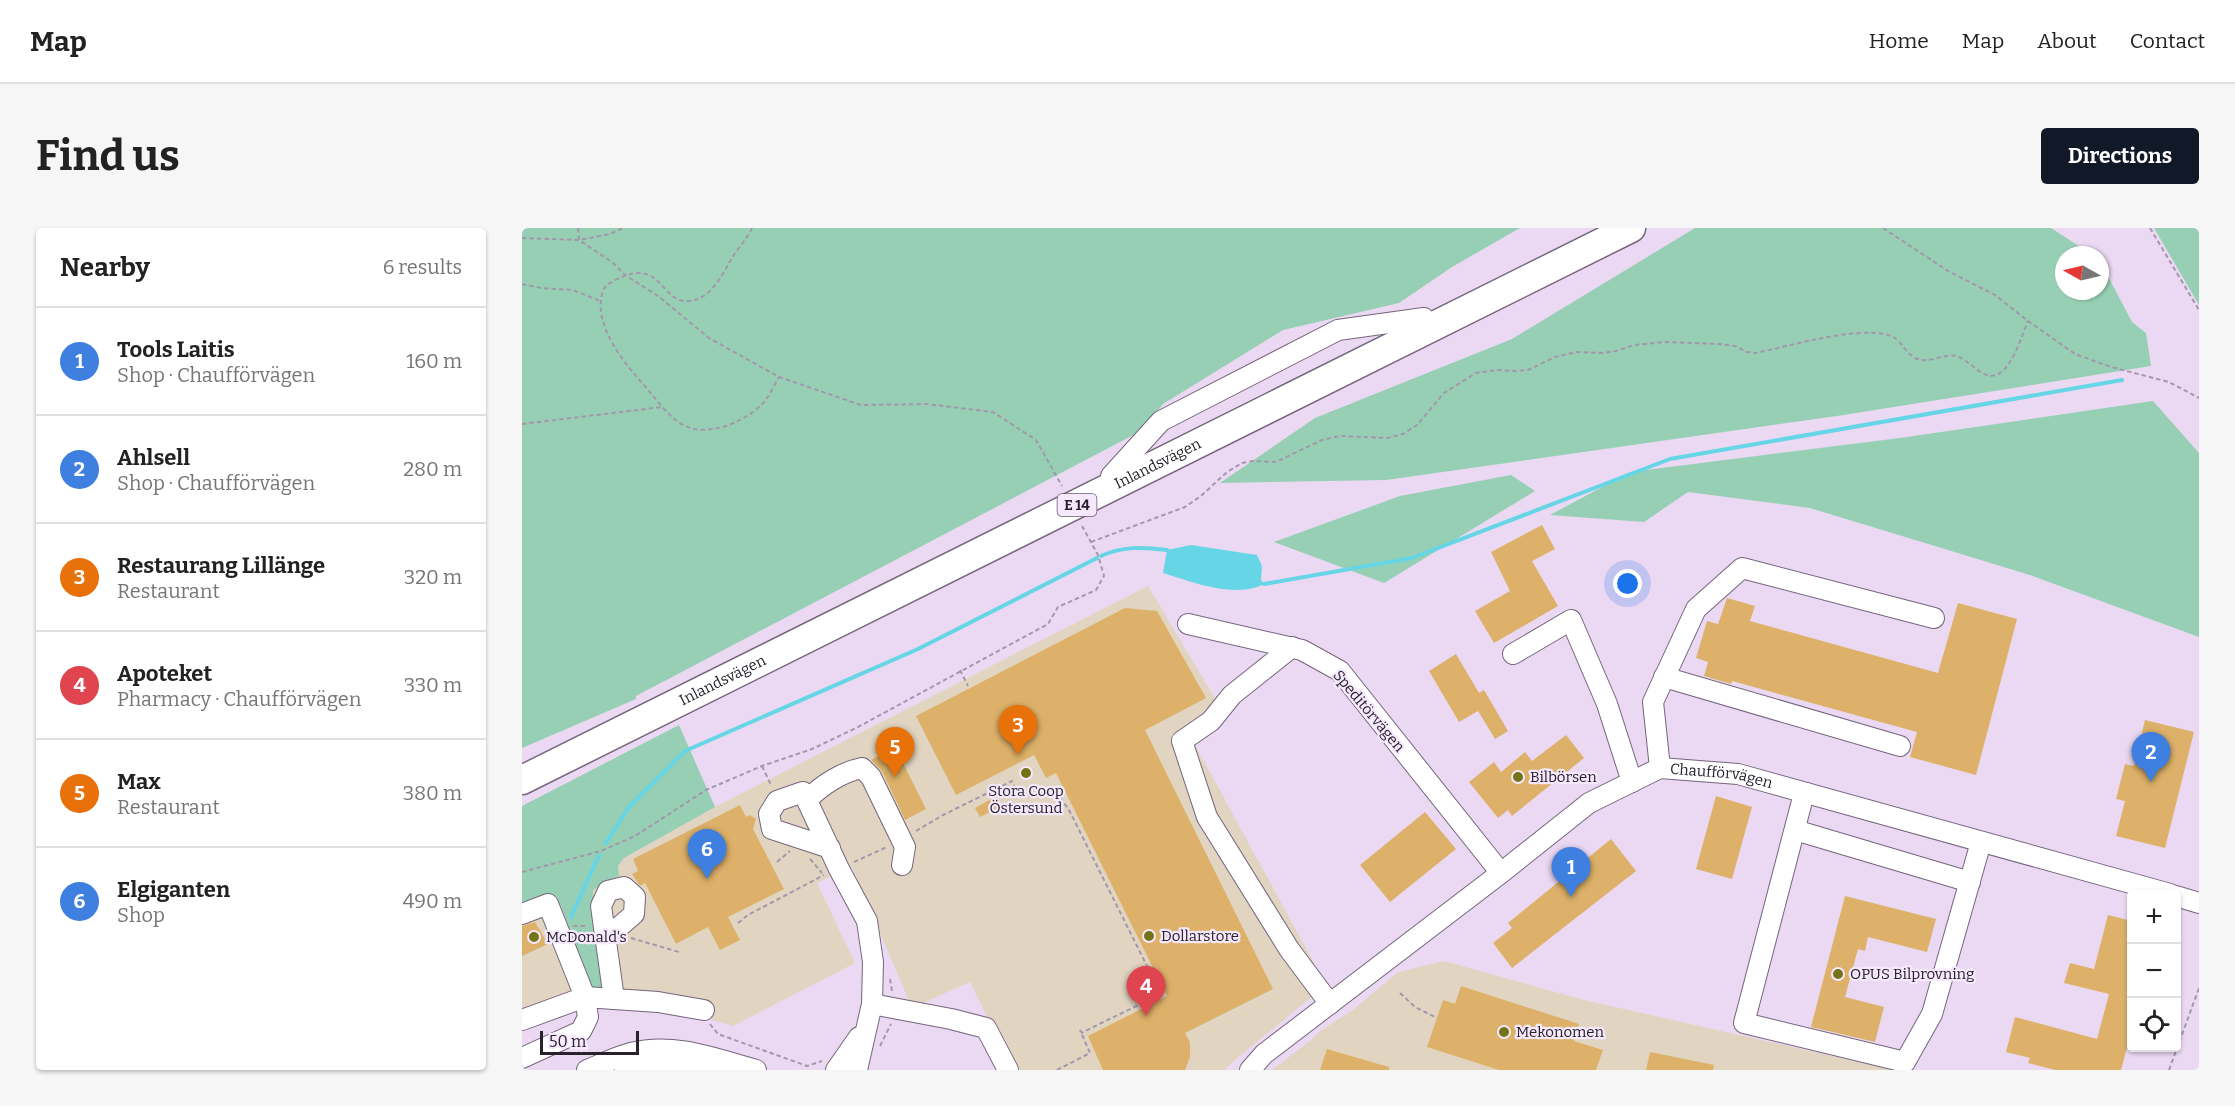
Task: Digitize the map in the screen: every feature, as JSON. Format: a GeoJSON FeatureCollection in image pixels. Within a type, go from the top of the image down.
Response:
{"type":"FeatureCollection","features":[{"type":"Feature","properties":{"kind":"highway","name":"Inlandsvägen"},"geometry":{"type":"LineString","coordinates":[[522,766],[1111,476],[1601,228]]}},
{"type":"Feature","properties":{"kind":"highway","name":"Inlandsvägen"},"geometry":{"type":"LineString","coordinates":[[522,780],[1631,228]]}},
{"type":"Feature","properties":{"kind":"street"},"geometry":{"type":"LineString","coordinates":[[1660,768],[1653,702],[1696,609],[1742,568],[1934,618]]}},
{"type":"Feature","properties":{"kind":"street"},"geometry":{"type":"LineString","coordinates":[[1513,654],[1571,620],[1607,704],[1632,782]]}},
{"type":"Feature","properties":{"kind":"street","name":"Speditörvägen"},"geometry":{"type":"LineString","coordinates":[[1188,624],[1302,650],[1340,671],[1501,873]]}},
{"type":"Feature","properties":{"kind":"street"},"geometry":{"type":"LineString","coordinates":[[1292,647],[1232,695],[1211,721],[1182,741],[1207,818],[1289,949],[1329,1004]]}},
{"type":"Feature","properties":{"kind":"street"},"geometry":{"type":"LineString","coordinates":[[1664,677],[1900,747]]}},
{"type":"Feature","properties":{"kind":"street"},"geometry":{"type":"LineString","coordinates":[[808,799],[817,790],[851,770],[862,768],[872,777],[905,847],[902,866]]}},
{"type":"Feature","properties":{"kind":"street","name":"Chaufförvägen"},"geometry":{"type":"LineString","coordinates":[[1250,1070],[1264,1054],[1589,803],[1660,768],[1738,774],[2156,890]]}},
{"type":"Feature","properties":{"kind":"street"},"geometry":{"type":"LineString","coordinates":[[830,848],[772,829],[769,814],[777,801],[803,792],[808,799],[830,848],[839,869],[867,921],[873,962],[872,1004],[867,1025],[845,1068]]}},
{"type":"Feature","properties":{"kind":"street"},"geometry":{"type":"LineString","coordinates":[[1806,793],[1744,1023],[1905,1062],[1932,1014],[1982,842]]}},
{"type":"Feature","properties":{"kind":"street"},"geometry":{"type":"LineString","coordinates":[[1795,830],[1970,882]]}},
{"type":"Feature","properties":{"kind":"street"},"geometry":{"type":"LineString","coordinates":[[2181,898],[2199,903]]}},
{"type":"Feature","properties":{"kind":"street"},"geometry":{"type":"LineString","coordinates":[[522,914],[548,904],[585,997],[588,1017],[581,1031],[522,1058]]}},
{"type":"Feature","properties":{"kind":"street"},"geometry":{"type":"LineString","coordinates":[[605,931],[614,999]]}},
{"type":"Feature","properties":{"kind":"street"},"geometry":{"type":"LineString","coordinates":[[522,1020],[585,997],[658,1002],[704,1010]]}},
{"type":"Feature","properties":{"kind":"street"},"geometry":{"type":"LineString","coordinates":[[872,1004],[986,1028],[1008,1070]]}},
{"type":"Feature","properties":{"kind":"street"},"geometry":{"type":"LineString","coordinates":[[587,1070],[633,1053],[689,1051],[756,1070]]}},
{"type":"Feature","properties":{"kind":"street"},"geometry":{"type":"LineString","coordinates":[[625,1070],[669,1064],[716,1070]]}},
{"type":"Feature","properties":{"kind":"path"},"geometry":{"type":"LineString","coordinates":[[578,228],[579,240]]}},
{"type":"Feature","properties":{"kind":"path"},"geometry":{"type":"LineString","coordinates":[[522,238],[579,240],[610,234],[623,228]]}},
{"type":"Feature","properties":{"kind":"path"},"geometry":{"type":"LineString","coordinates":[[752,228],[722,278],[696,300],[686,302],[677,299],[652,275],[642,273],[625,275],[607,284],[602,292],[603,317],[610,338],[629,367],[673,418],[685,426],[701,430],[716,430],[736,422],[763,404],[779,377]]}},
{"type":"Feature","properties":{"kind":"path"},"geometry":{"type":"LineString","coordinates":[[1883,228],[1948,270],[1995,294],[2075,354],[2111,367],[2169,382],[2199,398]]}},
{"type":"Feature","properties":{"kind":"path"},"geometry":{"type":"LineString","coordinates":[[2151,228],[2199,310]]}},
{"type":"Feature","properties":{"kind":"path"},"geometry":{"type":"LineString","coordinates":[[579,240],[612,262],[625,275],[658,296],[708,338],[779,377],[861,405],[926,404],[993,412],[1036,440],[1062,486]]}},
{"type":"Feature","properties":{"kind":"path"},"geometry":{"type":"LineString","coordinates":[[522,284],[573,290],[601,302]]}},
{"type":"Feature","properties":{"kind":"path"},"geometry":{"type":"LineString","coordinates":[[1091,542],[1185,507],[1227,472],[1242,463],[1276,462],[1322,440],[1340,436],[1387,438],[1403,434],[1417,425],[1444,393],[1476,373],[1528,370],[1555,357],[1576,352],[1602,353],[1634,345],[1665,342],[1720,344],[1756,353],[1825,338],[1878,333],[1890,335],[1900,341],[1913,358],[1920,360],[1958,356],[1988,376],[1997,375],[2007,368],[2028,321]]}},
{"type":"Feature","properties":{"kind":"path"},"geometry":{"type":"LineString","coordinates":[[522,424],[663,406]]}},
{"type":"Feature","properties":{"kind":"path"},"geometry":{"type":"LineString","coordinates":[[522,872],[601,851],[635,836],[706,790],[762,766],[812,749],[858,727],[1048,624],[1058,608],[1096,590],[1104,576],[1098,555],[1082,525]]}},
{"type":"Feature","properties":{"kind":"path"},"geometry":{"type":"LineString","coordinates":[[960,670],[968,686]]}},
{"type":"Feature","properties":{"kind":"path"},"geometry":{"type":"LineString","coordinates":[[738,923],[748,915],[901,840],[943,815],[1012,782],[1018,796],[1033,795],[1053,788],[1069,810],[1161,994],[1081,1031],[1090,1053],[1057,1070]]}},
{"type":"Feature","properties":{"kind":"path"},"geometry":{"type":"LineString","coordinates":[[2169,1070],[2190,1018],[2199,988]]}},
{"type":"Feature","properties":{"kind":"path"},"geometry":{"type":"LineString","coordinates":[[1400,993],[1415,1007],[1437,1018]]}},
{"type":"Feature","properties":{"kind":"path"},"geometry":{"type":"LineString","coordinates":[[704,1010],[709,1023],[718,1034],[807,1066]]}},
{"type":"Feature","properties":{"kind":"path"},"geometry":{"type":"LineString","coordinates":[[804,1070],[807,1066],[829,1059],[845,1068]]}},
{"type":"Feature","properties":{"kind":"shaded area"},"geometry":{"type":"Polygon","coordinates":[[[1148,586],[1225,715],[1194,743],[1326,985],[1225,1070],[1013,1070],[970,982],[912,1008],[852,867],[817,883],[855,963],[733,1026],[668,1007],[588,1007],[522,1030],[522,906],[553,898],[561,906],[591,987],[593,890],[619,876],[618,866],[624,858],[715,807],[1148,586]]]}},
{"type":"Feature","properties":{"kind":"shaded area"},"geometry":{"type":"Polygon","coordinates":[[[1444,961],[1584,1000],[1894,1070],[1272,1070],[1320,1031],[1354,1009],[1398,972],[1444,961]]]}},
{"type":"Feature","properties":{"kind":"green space"},"geometry":{"type":"Polygon","coordinates":[[[522,228],[1520,228],[1452,267],[1399,303],[1283,330],[1163,404],[1141,431],[636,696],[636,699],[522,748],[522,228]]]}},
{"type":"Feature","properties":{"kind":"green space"},"geometry":{"type":"Polygon","coordinates":[[[1695,228],[2051,228],[2079,246],[2055,246],[2055,300],[2109,300],[2109,278],[2132,322],[2146,333],[2151,366],[1837,416],[1386,480],[1220,483],[1315,418],[1512,339],[1695,228]]]}},
{"type":"Feature","properties":{"kind":"green space"},"geometry":{"type":"Polygon","coordinates":[[[2154,228],[2199,228],[2199,305],[2154,228]]]}},
{"type":"Feature","properties":{"kind":"green space"},"geometry":{"type":"Polygon","coordinates":[[[2153,401],[2199,453],[2199,637],[2030,575],[1810,508],[1688,492],[1644,522],[1550,515],[1630,472],[1900,438],[2153,401]]]}},
{"type":"Feature","properties":{"kind":"green space"},"geometry":{"type":"Polygon","coordinates":[[[1511,475],[1535,491],[1384,583],[1274,542],[1400,496],[1511,475]]]}},
{"type":"Feature","properties":{"kind":"green space"},"geometry":{"type":"Polygon","coordinates":[[[679,725],[715,807],[624,858],[618,866],[619,876],[593,890],[593,904],[605,976],[601,987],[591,987],[561,906],[553,898],[522,906],[522,806],[679,725]]]}},
{"type":"Feature","properties":{"kind":"water"},"geometry":{"type":"Polygon","coordinates":[[[1191,545],[1257,555],[1262,566],[1261,580],[1264,584],[1240,590],[1214,588],[1163,573],[1167,550],[1191,545]]]}},
{"type":"Feature","properties":{"kind":"building"},"geometry":{"type":"Polygon","coordinates":[[[1542,525],[1555,549],[1532,561],[1558,606],[1494,643],[1475,611],[1510,591],[1491,552],[1542,525]]]}},
{"type":"Feature","properties":{"kind":"building"},"geometry":{"type":"Polygon","coordinates":[[[1727,598],[1755,606],[1750,621],[1938,673],[1958,603],[2017,619],[1976,775],[1910,757],[1917,732],[1732,681],[1731,684],[1704,676],[1708,662],[1696,658],[1707,621],[1718,624],[1727,598]]]}},
{"type":"Feature","properties":{"kind":"building"},"geometry":{"type":"Polygon","coordinates":[[[1125,608],[1157,611],[1206,698],[1145,730],[1273,989],[1185,1033],[1190,1042],[1190,1057],[1185,1070],[1103,1070],[1088,1036],[1167,996],[1056,773],[1046,778],[1034,755],[956,795],[916,716],[1125,608]]]}},
{"type":"Feature","properties":{"kind":"building"},"geometry":{"type":"Polygon","coordinates":[[[1456,654],[1479,693],[1484,690],[1508,731],[1495,739],[1478,711],[1459,722],[1429,671],[1456,654]]]}},
{"type":"Feature","properties":{"kind":"building"},"geometry":{"type":"Polygon","coordinates":[[[2145,720],[2194,732],[2165,848],[2116,836],[2125,801],[2116,799],[2125,764],[2134,766],[2145,720]]]}},
{"type":"Feature","properties":{"kind":"building","name":"Bilbörsen"},"geometry":{"type":"Polygon","coordinates":[[[1566,735],[1584,758],[1512,816],[1508,810],[1498,818],[1469,782],[1494,762],[1501,772],[1525,752],[1532,761],[1566,735]]]}},
{"type":"Feature","properties":{"kind":"building"},"geometry":{"type":"Polygon","coordinates":[[[895,747],[926,809],[905,820],[882,771],[871,760],[895,747]]]}},
{"type":"Feature","properties":{"kind":"building"},"geometry":{"type":"Polygon","coordinates":[[[997,796],[1002,806],[980,817],[975,808],[997,796]]]}},
{"type":"Feature","properties":{"kind":"building"},"geometry":{"type":"Polygon","coordinates":[[[1716,796],[1752,807],[1732,879],[1696,869],[1716,796]]]}},
{"type":"Feature","properties":{"kind":"building"},"geometry":{"type":"Polygon","coordinates":[[[740,805],[746,817],[750,815],[756,819],[753,829],[784,889],[728,917],[740,940],[720,950],[708,927],[676,944],[645,883],[640,886],[632,874],[638,871],[633,859],[740,805]]]}},
{"type":"Feature","properties":{"kind":"building"},"geometry":{"type":"Polygon","coordinates":[[[1425,812],[1456,849],[1390,902],[1360,865],[1425,812]]]}},
{"type":"Feature","properties":{"kind":"building"},"geometry":{"type":"Polygon","coordinates":[[[1611,839],[1636,871],[1512,968],[1493,943],[1512,928],[1508,923],[1611,839]]]}},
{"type":"Feature","properties":{"kind":"building","name":"OPUS Bilprovning"},"geometry":{"type":"Polygon","coordinates":[[[1845,896],[1936,919],[1927,952],[1868,937],[1865,951],[1858,949],[1845,997],[1884,1007],[1875,1042],[1811,1027],[1845,896]]]}},
{"type":"Feature","properties":{"kind":"building"},"geometry":{"type":"Polygon","coordinates":[[[2108,915],[2127,920],[2127,1048],[2121,1070],[2055,1070],[2028,1063],[2030,1058],[2006,1052],[2015,1017],[2097,1039],[2109,994],[2064,983],[2070,963],[2094,969],[2108,915]]]}},
{"type":"Feature","properties":{"kind":"building","name":"McDonald's"},"geometry":{"type":"Polygon","coordinates":[[[535,922],[548,944],[522,956],[522,926],[535,922]]]}},
{"type":"Feature","properties":{"kind":"building","name":"Mekonomen"},"geometry":{"type":"Polygon","coordinates":[[[1461,986],[1579,1024],[1574,1041],[1603,1050],[1596,1070],[1499,1070],[1427,1047],[1443,1000],[1455,1004],[1461,986]]]}},
{"type":"Feature","properties":{"kind":"building"},"geometry":{"type":"Polygon","coordinates":[[[1327,1049],[1389,1067],[1389,1070],[1320,1070],[1327,1049]]]}},
{"type":"Feature","properties":{"kind":"building"},"geometry":{"type":"Polygon","coordinates":[[[1650,1052],[1714,1065],[1713,1070],[1646,1070],[1650,1052]]]}},
{"type":"Feature","properties":{"kind":"waterway"},"geometry":{"type":"LineString","coordinates":[[1264,584],[1412,558],[1670,459],[2122,380]]}},
{"type":"Feature","properties":{"kind":"waterway"},"geometry":{"type":"LineString","coordinates":[[1101,556],[1117,550],[1133,548],[1167,550]]}},
{"type":"Feature","properties":{"kind":"waterway"},"geometry":{"type":"LineString","coordinates":[[606,843],[629,807],[685,751],[918,649],[1097,558]]}},
{"type":"Feature","properties":{"kind":"waterway"},"geometry":{"type":"LineString","coordinates":[[571,917],[599,855]]}},
{"type":"Feature","properties":{"kind":"place","name":"Restaurang Lillänge"},"geometry":{"type":"Point","coordinates":[1018,755]}},
{"type":"Feature","properties":{"kind":"place","name":"Stora Coop Östersund"},"geometry":{"type":"Point","coordinates":[1026,773]}},
{"type":"Feature","properties":{"kind":"place","name":"Max"},"geometry":{"type":"Point","coordinates":[895,777]}},
{"type":"Feature","properties":{"kind":"place","name":"Bilbörsen"},"geometry":{"type":"Point","coordinates":[1518,777]}},
{"type":"Feature","properties":{"kind":"place","name":"Ahlsell"},"geometry":{"type":"Point","coordinates":[2151,782]}},
{"type":"Feature","properties":{"kind":"place","name":"Elgiganten"},"geometry":{"type":"Point","coordinates":[707,879]}},
{"type":"Feature","properties":{"kind":"place","name":"Tools Laitis"},"geometry":{"type":"Point","coordinates":[1571,897]}},
{"type":"Feature","properties":{"kind":"place","name":"Dollarstore"},"geometry":{"type":"Point","coordinates":[1149,936]}},
{"type":"Feature","properties":{"kind":"place","name":"McDonald's"},"geometry":{"type":"Point","coordinates":[534,937]}},
{"type":"Feature","properties":{"kind":"place","name":"OPUS Bilprovning"},"geometry":{"type":"Point","coordinates":[1838,974]}},
{"type":"Feature","properties":{"kind":"place","name":"Apoteket"},"geometry":{"type":"Point","coordinates":[1146,1016]}},
{"type":"Feature","properties":{"kind":"place","name":"Mekonomen"},"geometry":{"type":"Point","coordinates":[1504,1032]}}]}
